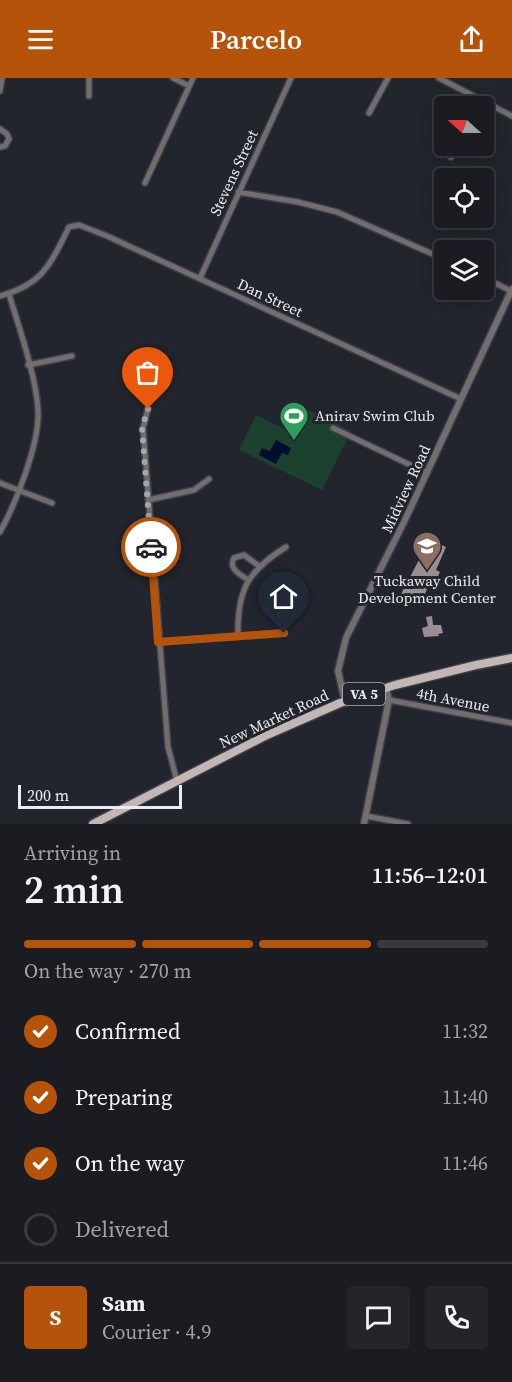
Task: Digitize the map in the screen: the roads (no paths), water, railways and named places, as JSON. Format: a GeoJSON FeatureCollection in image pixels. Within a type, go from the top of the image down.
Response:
{"type":"FeatureCollection","features":[{"type":"Feature","properties":{"kind":"main road","name":"New Market Road"},"geometry":{"type":"LineString","coordinates":[[93,824],[267,735],[345,701],[476,664],[512,658]]}},
{"type":"Feature","properties":{"kind":"street"},"geometry":{"type":"LineString","coordinates":[[0,91],[2,78]]}},
{"type":"Feature","properties":{"kind":"street"},"geometry":{"type":"LineString","coordinates":[[89,78],[89,96]]}},
{"type":"Feature","properties":{"kind":"street"},"geometry":{"type":"LineString","coordinates":[[173,78],[189,86]]}},
{"type":"Feature","properties":{"kind":"street"},"geometry":{"type":"LineString","coordinates":[[145,183],[193,78]]}},
{"type":"Feature","properties":{"kind":"street","name":"Stevens Street"},"geometry":{"type":"LineString","coordinates":[[200,278],[291,78]]}},
{"type":"Feature","properties":{"kind":"street"},"geometry":{"type":"LineString","coordinates":[[369,113],[388,78]]}},
{"type":"Feature","properties":{"kind":"street"},"geometry":{"type":"LineString","coordinates":[[439,78],[473,96]]}},
{"type":"Feature","properties":{"kind":"street"},"geometry":{"type":"LineString","coordinates":[[494,107],[512,116]]}},
{"type":"Feature","properties":{"kind":"street"},"geometry":{"type":"LineString","coordinates":[[0,129],[7,134],[9,139],[5,146],[0,147]]}},
{"type":"Feature","properties":{"kind":"street"},"geometry":{"type":"LineString","coordinates":[[238,192],[298,202],[337,212],[434,255]]}},
{"type":"Feature","properties":{"kind":"street","name":"Dan Street"},"geometry":{"type":"LineString","coordinates":[[9,294],[25,288],[40,276],[52,262],[68,228],[72,225],[85,227],[461,399]]}},
{"type":"Feature","properties":{"kind":"street"},"geometry":{"type":"LineString","coordinates":[[494,282],[512,290]]}},
{"type":"Feature","properties":{"kind":"street","name":"Midview Road"},"geometry":{"type":"LineString","coordinates":[[345,701],[338,671],[342,650],[512,290]]}},
{"type":"Feature","properties":{"kind":"street"},"geometry":{"type":"LineString","coordinates":[[0,296],[9,294],[36,396],[38,420],[35,441],[0,532]]}},
{"type":"Feature","properties":{"kind":"street"},"geometry":{"type":"LineString","coordinates":[[28,365],[72,356]]}},
{"type":"Feature","properties":{"kind":"street"},"geometry":{"type":"LineString","coordinates":[[148,409],[142,428],[158,642],[168,747],[177,781]]}},
{"type":"Feature","properties":{"kind":"street"},"geometry":{"type":"LineString","coordinates":[[333,428],[427,473]]}},
{"type":"Feature","properties":{"kind":"street"},"geometry":{"type":"LineString","coordinates":[[148,500],[194,490],[209,479]]}},
{"type":"Feature","properties":{"kind":"street"},"geometry":{"type":"LineString","coordinates":[[0,483],[52,503]]}},
{"type":"Feature","properties":{"kind":"street"},"geometry":{"type":"LineString","coordinates":[[238,636],[239,602],[248,580],[259,566],[286,548]]}},
{"type":"Feature","properties":{"kind":"street"},"geometry":{"type":"LineString","coordinates":[[248,580],[234,569],[232,561],[234,558],[244,555],[259,566]]}},
{"type":"Feature","properties":{"kind":"street"},"geometry":{"type":"LineString","coordinates":[[158,642],[284,633]]}},
{"type":"Feature","properties":{"kind":"street"},"geometry":{"type":"LineString","coordinates":[[364,824],[389,700],[387,688]]}},
{"type":"Feature","properties":{"kind":"street","name":"4th Avenue"},"geometry":{"type":"LineString","coordinates":[[389,700],[512,723]]}},
{"type":"Feature","properties":{"kind":"street"},"geometry":{"type":"LineString","coordinates":[[366,816],[408,824]]}},
{"type":"Feature","properties":{"kind":"water"},"geometry":{"type":"Polygon","coordinates":[[[276,440],[291,448],[288,455],[282,453],[276,464],[259,455],[262,448],[270,451],[276,440]]]}},
{"type":"Feature","properties":{"kind":"place","name":"Anirav Swim Club"},"geometry":{"type":"Point","coordinates":[294,442]}},
{"type":"Feature","properties":{"kind":"place","name":"Tuckaway Child Development Center"},"geometry":{"type":"Point","coordinates":[427,572]}}]}
